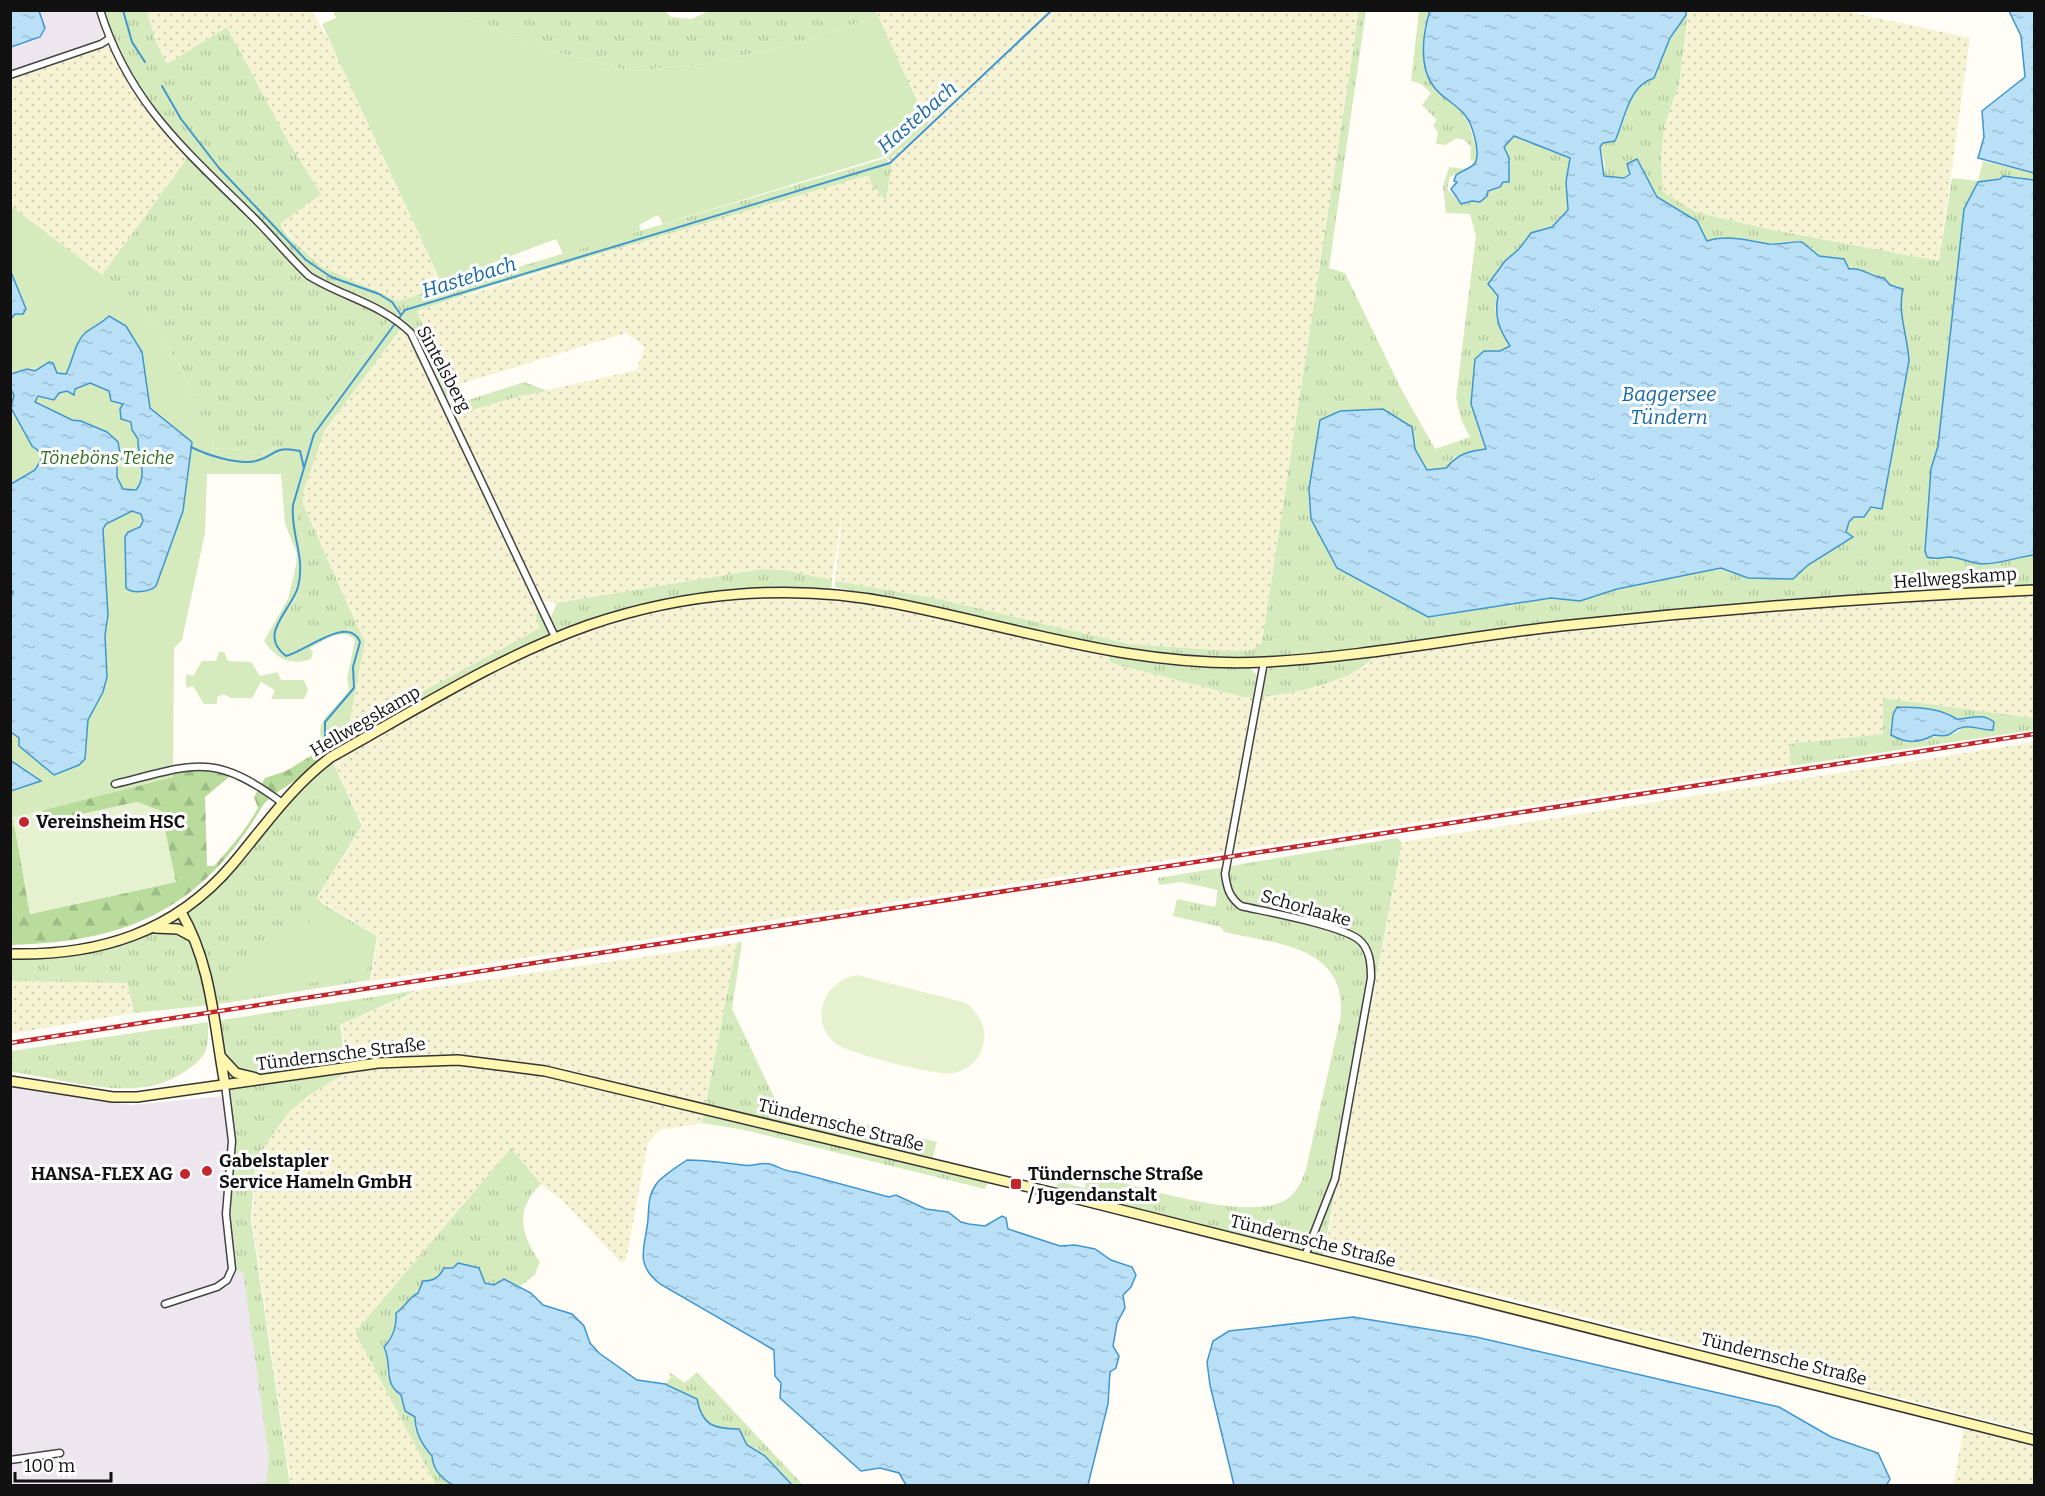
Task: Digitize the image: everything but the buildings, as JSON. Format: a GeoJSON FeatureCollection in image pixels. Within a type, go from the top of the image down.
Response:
{"type":"FeatureCollection","features":[{"type":"Feature","properties":{"kind":"main road","name":"Hellwegskamp"},"geometry":{"type":"LineString","coordinates":[[10,954],[78,950],[131,937],[153,928],[181,912],[207,891],[231,866],[281,802],[309,773],[331,757],[511,659],[556,639],[648,608],[712,596],[774,592],[831,594],[887,601],[1119,653],[1189,661],[1264,662],[1628,619],[2034,590]]}},
{"type":"Feature","properties":{"kind":"main road"},"geometry":{"type":"LineString","coordinates":[[181,912],[196,939],[208,982],[225,1085]]}},
{"type":"Feature","properties":{"kind":"main road"},"geometry":{"type":"LineString","coordinates":[[153,928],[178,929],[196,939]]}},
{"type":"Feature","properties":{"kind":"main road"},"geometry":{"type":"LineString","coordinates":[[221,1056],[236,1073],[264,1079]]}},
{"type":"Feature","properties":{"kind":"main road","name":"Tündernsche Straße"},"geometry":{"type":"LineString","coordinates":[[10,1081],[113,1097],[160,1095],[378,1063],[425,1060],[481,1062],[526,1067],[705,1108],[1305,1256],[2034,1440]]}},
{"type":"Feature","properties":{"kind":"street","name":"Sintelsberg"},"geometry":{"type":"LineString","coordinates":[[100,10],[109,39],[144,104],[301,268],[322,284],[384,310],[401,322],[418,344],[556,639]]}},
{"type":"Feature","properties":{"kind":"street"},"geometry":{"type":"LineString","coordinates":[[10,75],[101,45],[109,39]]}},
{"type":"Feature","properties":{"kind":"street","name":"Schorlaake"},"geometry":{"type":"LineString","coordinates":[[1264,662],[1225,874],[1227,888],[1233,900],[1241,906],[1342,932],[1359,940],[1367,950],[1371,963],[1371,978],[1334,1184],[1305,1256]]}},
{"type":"Feature","properties":{"kind":"street"},"geometry":{"type":"LineString","coordinates":[[115,784],[202,765],[223,768],[244,777],[281,802]]}},
{"type":"Feature","properties":{"kind":"street"},"geometry":{"type":"LineString","coordinates":[[165,1304],[217,1287],[227,1280],[232,1269],[225,1214],[232,1141],[225,1085]]}},
{"type":"Feature","properties":{"kind":"street"},"geometry":{"type":"LineString","coordinates":[[10,1460],[60,1453]]}},
{"type":"Feature","properties":{"kind":"shaded area"},"geometry":{"type":"Polygon","coordinates":[[[10,11],[96,11],[102,30],[101,38],[96,42],[11,73],[10,11]]]}},
{"type":"Feature","properties":{"kind":"shaded area"},"geometry":{"type":"Polygon","coordinates":[[[147,11],[312,11],[336,53],[443,287],[398,301],[340,277],[320,266],[307,255],[280,224],[321,194],[288,141],[227,27],[167,64],[155,40],[147,11]]]}},
{"type":"Feature","properties":{"kind":"shaded area"},"geometry":{"type":"Polygon","coordinates":[[[875,11],[1359,11],[1274,578],[1262,643],[1252,650],[1229,651],[1129,644],[934,598],[835,581],[842,512],[832,580],[784,570],[762,569],[606,596],[557,603],[541,601],[455,415],[520,396],[637,370],[644,347],[626,333],[451,387],[416,311],[787,197],[890,170],[889,159],[928,125],[875,11]]]}},
{"type":"Feature","properties":{"kind":"shaded area"},"geometry":{"type":"Polygon","coordinates":[[[1688,11],[1845,11],[1970,38],[1939,261],[1772,230],[1696,212],[1663,192],[1661,159],[1664,127],[1679,84],[1688,11]]]}},
{"type":"Feature","properties":{"kind":"shaded area"},"geometry":{"type":"Polygon","coordinates":[[[104,46],[111,49],[143,106],[188,157],[102,275],[11,206],[10,78],[104,46]]]}},
{"type":"Feature","properties":{"kind":"shaded area"},"geometry":{"type":"Polygon","coordinates":[[[402,327],[411,338],[539,612],[535,614],[541,628],[350,731],[349,725],[365,641],[303,504],[303,492],[325,430],[402,327]]]}},
{"type":"Feature","properties":{"kind":"shaded area"},"geometry":{"type":"Polygon","coordinates":[[[2034,593],[2034,718],[1884,698],[1884,734],[1790,744],[1791,766],[371,981],[378,936],[317,897],[363,826],[331,757],[511,659],[590,625],[712,596],[831,594],[1109,650],[1110,662],[1122,666],[1243,697],[1271,697],[1299,691],[1367,666],[1374,655],[1740,613],[2034,593]]]}},
{"type":"Feature","properties":{"kind":"shaded area"},"geometry":{"type":"Polygon","coordinates":[[[2034,742],[2034,1432],[1325,1251],[1402,842],[2034,742]]]}},
{"type":"Feature","properties":{"kind":"shaded area"},"geometry":{"type":"Polygon","coordinates":[[[737,943],[702,1123],[660,1130],[648,1143],[626,1260],[621,1263],[563,1201],[541,1184],[511,1148],[355,1332],[436,1485],[291,1486],[252,1219],[256,1170],[265,1145],[290,1111],[311,1094],[349,1072],[341,1025],[422,989],[737,943]]]}},
{"type":"Feature","properties":{"kind":"shaded area"},"geometry":{"type":"Polygon","coordinates":[[[11,981],[127,983],[133,1013],[11,1034],[11,981]]]}},
{"type":"Feature","properties":{"kind":"shaded area"},"geometry":{"type":"Polygon","coordinates":[[[10,1086],[131,1105],[235,1095],[281,1485],[11,1485],[10,1086]]]}},
{"type":"Feature","properties":{"kind":"shaded area"},"geometry":{"type":"Polygon","coordinates":[[[1964,1427],[2034,1444],[2034,1485],[1953,1486],[1964,1427]]]}},
{"type":"Feature","properties":{"kind":"green space"},"geometry":{"type":"Polygon","coordinates":[[[664,10],[671,17],[692,19],[711,10],[875,10],[878,16],[799,43],[705,64],[632,71],[547,50],[450,11],[664,10]]]}},
{"type":"Feature","properties":{"kind":"green space"},"geometry":{"type":"Polygon","coordinates":[[[102,11],[147,11],[155,40],[167,64],[227,27],[288,141],[321,194],[280,224],[287,235],[320,266],[398,301],[443,287],[441,282],[494,262],[498,273],[886,158],[891,166],[886,200],[871,184],[869,176],[862,177],[494,285],[417,311],[453,398],[445,396],[422,344],[402,319],[377,304],[336,287],[311,273],[177,137],[144,97],[140,86],[134,82],[111,37],[102,11]]]}},
{"type":"Feature","properties":{"kind":"green space"},"geometry":{"type":"Polygon","coordinates":[[[333,11],[450,11],[547,50],[632,71],[705,64],[799,43],[878,16],[928,125],[888,160],[886,156],[663,224],[658,215],[639,225],[641,231],[563,254],[556,239],[441,282],[322,24],[336,18],[333,11]]]}},
{"type":"Feature","properties":{"kind":"green space"},"geometry":{"type":"Polygon","coordinates":[[[1359,11],[1366,11],[1329,268],[1345,273],[1400,387],[1435,449],[1470,437],[1462,422],[1456,398],[1476,236],[1470,214],[1446,213],[1443,186],[1449,167],[1465,169],[1450,177],[1447,189],[1461,204],[1472,201],[1503,181],[1509,182],[1504,147],[1514,136],[1570,158],[1566,182],[1568,210],[1552,227],[1531,233],[1519,249],[1505,261],[1495,310],[1511,346],[1500,351],[1484,351],[1473,389],[1474,411],[1487,450],[1455,457],[1446,468],[1427,470],[1415,449],[1412,427],[1320,420],[1309,489],[1337,568],[1427,617],[1551,598],[1580,601],[1617,589],[1721,568],[1748,578],[1793,579],[1808,565],[1852,537],[1846,532],[1855,517],[1870,509],[1882,508],[1909,361],[1898,286],[1890,285],[1883,278],[1849,269],[1844,259],[1819,256],[1811,248],[1792,241],[1769,244],[1747,239],[1716,238],[1707,241],[1697,221],[1657,197],[1637,159],[1625,176],[1616,178],[1604,176],[1605,164],[1600,147],[1603,143],[1610,143],[1620,130],[1640,86],[1654,78],[1670,38],[1688,11],[1679,84],[1664,127],[1661,159],[1663,192],[1696,212],[1772,230],[1939,261],[1952,178],[1978,181],[1983,161],[2034,173],[2034,180],[2013,176],[1978,182],[1949,351],[1938,446],[1931,469],[1925,551],[1933,560],[1943,557],[1967,558],[1978,564],[2034,555],[2034,590],[1753,609],[1349,654],[1214,662],[1050,638],[835,587],[835,581],[934,598],[1129,644],[1229,651],[1252,650],[1262,643],[1359,11]]]}},
{"type":"Feature","properties":{"kind":"green space"},"geometry":{"type":"Polygon","coordinates":[[[1419,11],[1430,11],[1424,29],[1433,86],[1466,116],[1476,147],[1476,161],[1470,160],[1471,147],[1465,140],[1457,138],[1445,145],[1436,144],[1438,133],[1433,125],[1437,120],[1422,105],[1431,93],[1421,84],[1411,81],[1419,11]]]}},
{"type":"Feature","properties":{"kind":"green space"},"geometry":{"type":"Polygon","coordinates":[[[188,157],[308,278],[380,312],[389,319],[357,367],[353,365],[306,435],[294,447],[276,447],[258,457],[246,450],[214,448],[194,404],[183,370],[145,312],[102,275],[188,157]]]}},
{"type":"Feature","properties":{"kind":"green space","name":"Töneböns Teiche"},"geometry":{"type":"Polygon","coordinates":[[[11,206],[130,296],[145,312],[183,370],[194,404],[214,448],[245,450],[259,457],[276,447],[294,447],[297,435],[306,435],[353,365],[357,367],[389,319],[402,327],[325,430],[303,492],[303,504],[296,515],[305,550],[305,577],[279,632],[283,640],[298,632],[308,645],[338,628],[351,630],[358,627],[365,641],[349,725],[350,731],[540,628],[535,614],[539,612],[556,639],[331,757],[320,736],[320,728],[323,721],[349,690],[347,679],[355,640],[344,634],[333,636],[310,648],[313,652],[311,659],[303,661],[290,661],[273,652],[264,641],[288,599],[297,554],[285,524],[281,474],[207,474],[205,533],[182,640],[174,648],[173,777],[13,818],[15,826],[11,827],[11,206]]]}},
{"type":"Feature","properties":{"kind":"green space"},"geometry":{"type":"Polygon","coordinates":[[[524,382],[548,391],[520,396],[455,415],[450,406],[454,399],[456,404],[524,382]]]}},
{"type":"Feature","properties":{"kind":"green space"},"geometry":{"type":"Polygon","coordinates":[[[303,504],[358,627],[351,630],[346,629],[308,645],[283,640],[279,632],[305,577],[305,550],[296,515],[303,504]]]}},
{"type":"Feature","properties":{"kind":"green space"},"geometry":{"type":"Polygon","coordinates":[[[762,569],[784,570],[832,580],[831,594],[774,593],[648,608],[556,639],[549,620],[557,603],[762,569]]]}},
{"type":"Feature","properties":{"kind":"green space"},"geometry":{"type":"Polygon","coordinates":[[[219,652],[224,652],[228,661],[251,662],[260,676],[278,672],[281,680],[304,680],[308,690],[304,699],[271,699],[275,690],[261,682],[252,698],[231,698],[224,694],[217,697],[217,704],[204,704],[193,686],[187,688],[186,677],[187,674],[193,676],[202,661],[216,661],[219,652]]]}},
{"type":"Feature","properties":{"kind":"green space"},"geometry":{"type":"Polygon","coordinates":[[[1108,655],[1178,666],[1250,668],[1258,676],[1255,697],[1243,697],[1122,666],[1110,662],[1108,655]]]}},
{"type":"Feature","properties":{"kind":"green space"},"geometry":{"type":"Polygon","coordinates":[[[1374,655],[1355,671],[1322,685],[1286,694],[1259,697],[1265,672],[1270,668],[1374,655]]]}},
{"type":"Feature","properties":{"kind":"green space"},"geometry":{"type":"Polygon","coordinates":[[[1883,698],[2034,718],[2034,730],[1791,766],[1789,744],[1883,734],[1883,698]],[[1897,708],[1891,727],[1925,741],[1959,731],[1968,719],[1931,709],[1897,708]]]}},
{"type":"Feature","properties":{"kind":"green space"},"geometry":{"type":"Polygon","coordinates":[[[324,748],[307,772],[266,802],[238,842],[213,872],[186,895],[157,914],[91,937],[11,945],[10,827],[15,826],[30,914],[175,882],[160,811],[137,802],[45,822],[42,810],[173,777],[173,770],[192,767],[234,773],[205,797],[207,866],[214,866],[238,838],[258,808],[254,797],[265,778],[286,771],[324,748]]]}},
{"type":"Feature","properties":{"kind":"green space"},"geometry":{"type":"Polygon","coordinates":[[[331,758],[362,826],[317,897],[323,904],[377,936],[370,980],[213,1005],[134,1013],[127,983],[11,981],[11,955],[56,952],[98,945],[140,932],[180,913],[195,939],[212,1004],[196,938],[181,913],[220,879],[290,795],[331,758]]]}},
{"type":"Feature","properties":{"kind":"green space"},"geometry":{"type":"Polygon","coordinates":[[[137,802],[161,811],[176,882],[30,914],[13,818],[42,810],[45,822],[137,802]]]}},
{"type":"Feature","properties":{"kind":"green space"},"geometry":{"type":"Polygon","coordinates":[[[1397,838],[1402,842],[1323,1255],[1056,1190],[1058,1181],[1085,1188],[1088,1173],[1157,1192],[1237,1207],[1260,1207],[1279,1203],[1293,1194],[1306,1169],[1340,1020],[1340,995],[1334,977],[1322,963],[1306,953],[1266,940],[1224,932],[1221,927],[1173,916],[1177,899],[1215,907],[1218,890],[1181,882],[1159,885],[1158,878],[1397,838]]]}},
{"type":"Feature","properties":{"kind":"green space"},"geometry":{"type":"Polygon","coordinates":[[[318,903],[374,937],[366,976],[244,991],[235,983],[237,965],[268,944],[311,922],[318,903]]]}},
{"type":"Feature","properties":{"kind":"green space"},"geometry":{"type":"Polygon","coordinates":[[[742,942],[732,1009],[777,1103],[937,1142],[931,1164],[989,1178],[985,1189],[745,1130],[702,1123],[737,943],[742,942]]]}},
{"type":"Feature","properties":{"kind":"green space"},"geometry":{"type":"Polygon","coordinates":[[[857,975],[966,1003],[975,1012],[983,1028],[984,1040],[979,1056],[964,1069],[954,1073],[945,1073],[874,1058],[835,1043],[827,1034],[823,1023],[824,1002],[836,984],[857,975]]]}},
{"type":"Feature","properties":{"kind":"green space"},"geometry":{"type":"Polygon","coordinates":[[[418,990],[340,1025],[348,1072],[311,1094],[290,1111],[265,1145],[255,1170],[251,1219],[290,1485],[250,1485],[266,1483],[269,1457],[243,1272],[232,1269],[226,1214],[233,1141],[215,1021],[418,990]]]}},
{"type":"Feature","properties":{"kind":"green space"},"geometry":{"type":"Polygon","coordinates":[[[208,1022],[207,1047],[201,1059],[167,1081],[146,1087],[101,1087],[11,1072],[11,1051],[208,1022]]]}},
{"type":"Feature","properties":{"kind":"green space"},"geometry":{"type":"Polygon","coordinates":[[[511,1148],[541,1184],[532,1193],[527,1203],[523,1222],[528,1242],[540,1262],[535,1275],[520,1286],[505,1279],[494,1285],[453,1268],[445,1269],[436,1278],[423,1281],[418,1293],[396,1313],[397,1322],[390,1342],[387,1373],[415,1417],[415,1428],[423,1446],[455,1485],[436,1485],[355,1332],[511,1148]]]}},
{"type":"Feature","properties":{"kind":"green space"},"geometry":{"type":"Polygon","coordinates":[[[669,1372],[685,1383],[697,1372],[803,1485],[792,1485],[765,1456],[747,1445],[739,1430],[716,1427],[705,1420],[696,1399],[665,1384],[671,1377],[669,1372]]]}},
{"type":"Feature","properties":{"kind":"water"},"geometry":{"type":"Polygon","coordinates":[[[11,10],[39,11],[45,28],[40,37],[11,47],[11,10]]]}},
{"type":"Feature","properties":{"kind":"water","name":"Baggersee Tündern"},"geometry":{"type":"Polygon","coordinates":[[[1430,11],[1686,11],[1686,15],[1670,38],[1654,78],[1638,88],[1628,104],[1615,141],[1603,143],[1600,147],[1604,176],[1624,178],[1630,174],[1627,164],[1637,159],[1657,197],[1697,221],[1707,241],[1730,238],[1769,244],[1802,242],[1819,256],[1844,259],[1849,269],[1858,269],[1884,278],[1890,285],[1903,289],[1901,307],[1909,361],[1882,509],[1871,507],[1864,517],[1854,517],[1849,522],[1846,532],[1853,537],[1808,565],[1793,579],[1748,578],[1721,568],[1617,589],[1580,601],[1551,598],[1428,617],[1337,568],[1311,519],[1309,489],[1320,420],[1340,411],[1383,409],[1412,427],[1415,449],[1427,470],[1446,468],[1464,454],[1486,449],[1471,404],[1475,359],[1484,351],[1500,351],[1510,346],[1498,322],[1498,296],[1488,284],[1505,261],[1519,249],[1531,233],[1552,227],[1568,210],[1566,182],[1570,158],[1514,136],[1504,147],[1509,158],[1509,182],[1503,182],[1500,187],[1488,191],[1487,196],[1480,202],[1472,201],[1461,204],[1451,189],[1457,182],[1454,181],[1456,175],[1475,163],[1477,152],[1468,119],[1437,91],[1426,70],[1423,49],[1430,11]]]}},
{"type":"Feature","properties":{"kind":"water"},"geometry":{"type":"Polygon","coordinates":[[[2009,11],[2034,11],[2034,173],[1978,158],[1984,137],[1982,111],[2025,77],[2021,36],[2009,11]]]}},
{"type":"Feature","properties":{"kind":"water"},"geometry":{"type":"Polygon","coordinates":[[[2003,176],[2034,180],[2034,555],[1982,564],[1950,557],[1930,558],[1927,557],[1925,551],[1931,469],[1938,446],[1964,209],[1978,182],[2000,179],[2003,176]]]}},
{"type":"Feature","properties":{"kind":"water"},"geometry":{"type":"Polygon","coordinates":[[[11,272],[26,309],[23,314],[15,314],[11,319],[11,272]]]}},
{"type":"Feature","properties":{"kind":"water","name":"Töneböns Teiche"},"geometry":{"type":"Polygon","coordinates":[[[109,316],[126,326],[142,352],[150,408],[192,442],[183,511],[156,586],[141,592],[126,588],[125,537],[128,532],[140,527],[143,521],[141,514],[132,511],[106,524],[103,529],[108,615],[105,635],[107,677],[103,692],[88,720],[85,759],[79,765],[54,775],[19,746],[19,738],[11,732],[10,595],[13,592],[10,589],[11,484],[35,470],[44,455],[32,446],[11,408],[14,395],[11,390],[11,374],[27,369],[35,371],[49,362],[53,363],[57,373],[66,374],[81,337],[109,316]],[[90,383],[75,389],[74,395],[67,391],[59,393],[54,400],[38,396],[35,402],[72,420],[81,421],[107,432],[118,442],[121,459],[117,465],[117,477],[123,489],[136,490],[142,478],[138,439],[132,430],[131,422],[121,419],[120,409],[123,404],[111,401],[109,391],[90,383]]]}},
{"type":"Feature","properties":{"kind":"water"},"geometry":{"type":"Polygon","coordinates":[[[1897,707],[1935,710],[1957,719],[1985,717],[1994,722],[1993,730],[1967,727],[1959,728],[1949,735],[1934,735],[1918,741],[1902,740],[1891,735],[1893,715],[1897,707]]]}},
{"type":"Feature","properties":{"kind":"water"},"geometry":{"type":"Polygon","coordinates":[[[10,760],[41,781],[11,791],[10,760]]]}},
{"type":"Feature","properties":{"kind":"water"},"geometry":{"type":"Polygon","coordinates":[[[687,1160],[746,1165],[770,1164],[889,1197],[896,1195],[926,1209],[948,1212],[961,1222],[969,1224],[985,1226],[1002,1216],[1006,1218],[1008,1229],[1060,1246],[1075,1245],[1095,1249],[1111,1260],[1132,1267],[1136,1275],[1131,1287],[1123,1295],[1125,1308],[1117,1323],[1113,1346],[1119,1356],[1116,1368],[1110,1372],[1108,1404],[1088,1485],[906,1485],[899,1473],[880,1468],[861,1471],[780,1398],[781,1383],[775,1376],[774,1350],[660,1284],[646,1269],[643,1254],[652,1192],[660,1180],[687,1160]]]}},
{"type":"Feature","properties":{"kind":"water"},"geometry":{"type":"Polygon","coordinates":[[[458,1263],[479,1268],[485,1283],[494,1285],[504,1279],[531,1293],[543,1305],[572,1314],[584,1326],[590,1343],[599,1353],[637,1380],[665,1384],[697,1399],[702,1415],[710,1424],[722,1428],[739,1429],[747,1445],[765,1456],[792,1485],[455,1486],[446,1481],[437,1471],[432,1456],[420,1438],[415,1417],[405,1411],[401,1395],[392,1385],[384,1347],[394,1331],[396,1313],[418,1293],[423,1281],[435,1278],[444,1268],[453,1268],[458,1263]]]}},
{"type":"Feature","properties":{"kind":"water"},"geometry":{"type":"Polygon","coordinates":[[[1353,1317],[1476,1337],[1779,1407],[1831,1437],[1878,1453],[1890,1479],[1886,1486],[1234,1485],[1210,1385],[1207,1362],[1213,1341],[1229,1331],[1353,1317]]]}},
{"type":"Feature","properties":{"kind":"waterway"},"geometry":{"type":"LineString","coordinates":[[123,10],[132,42],[145,62]]}},
{"type":"Feature","properties":{"kind":"waterway","name":"Hastebach"},"geometry":{"type":"LineString","coordinates":[[328,745],[325,736],[325,722],[354,688],[353,667],[360,642],[354,634],[346,632],[326,637],[286,656],[278,648],[275,631],[294,596],[300,576],[293,505],[314,434],[405,310],[890,163],[1052,10]]}},
{"type":"Feature","properties":{"kind":"waterway"},"geometry":{"type":"LineString","coordinates":[[162,86],[181,119],[219,168],[306,260],[331,277],[379,294],[392,302],[401,315]]}},
{"type":"Feature","properties":{"kind":"waterway"},"geometry":{"type":"LineString","coordinates":[[191,447],[214,456],[240,462],[263,459],[284,449],[300,451],[304,468]]}},
{"type":"Feature","properties":{"kind":"railway"},"geometry":{"type":"LineString","coordinates":[[10,1043],[2034,734]]}},
{"type":"Feature","properties":{"kind":"place","name":"Vereinsheim HSC"},"geometry":{"type":"Point","coordinates":[24,822]}},
{"type":"Feature","properties":{"kind":"place","name":"Gabelstapler Service Hameln GmbH"},"geometry":{"type":"Point","coordinates":[207,1171]}},
{"type":"Feature","properties":{"kind":"place","name":"HANSA-FLEX AG"},"geometry":{"type":"Point","coordinates":[185,1174]}},
{"type":"Feature","properties":{"kind":"place","name":"Tündernsche Straße / Jugendanstalt"},"geometry":{"type":"Point","coordinates":[1016,1184]}}]}
